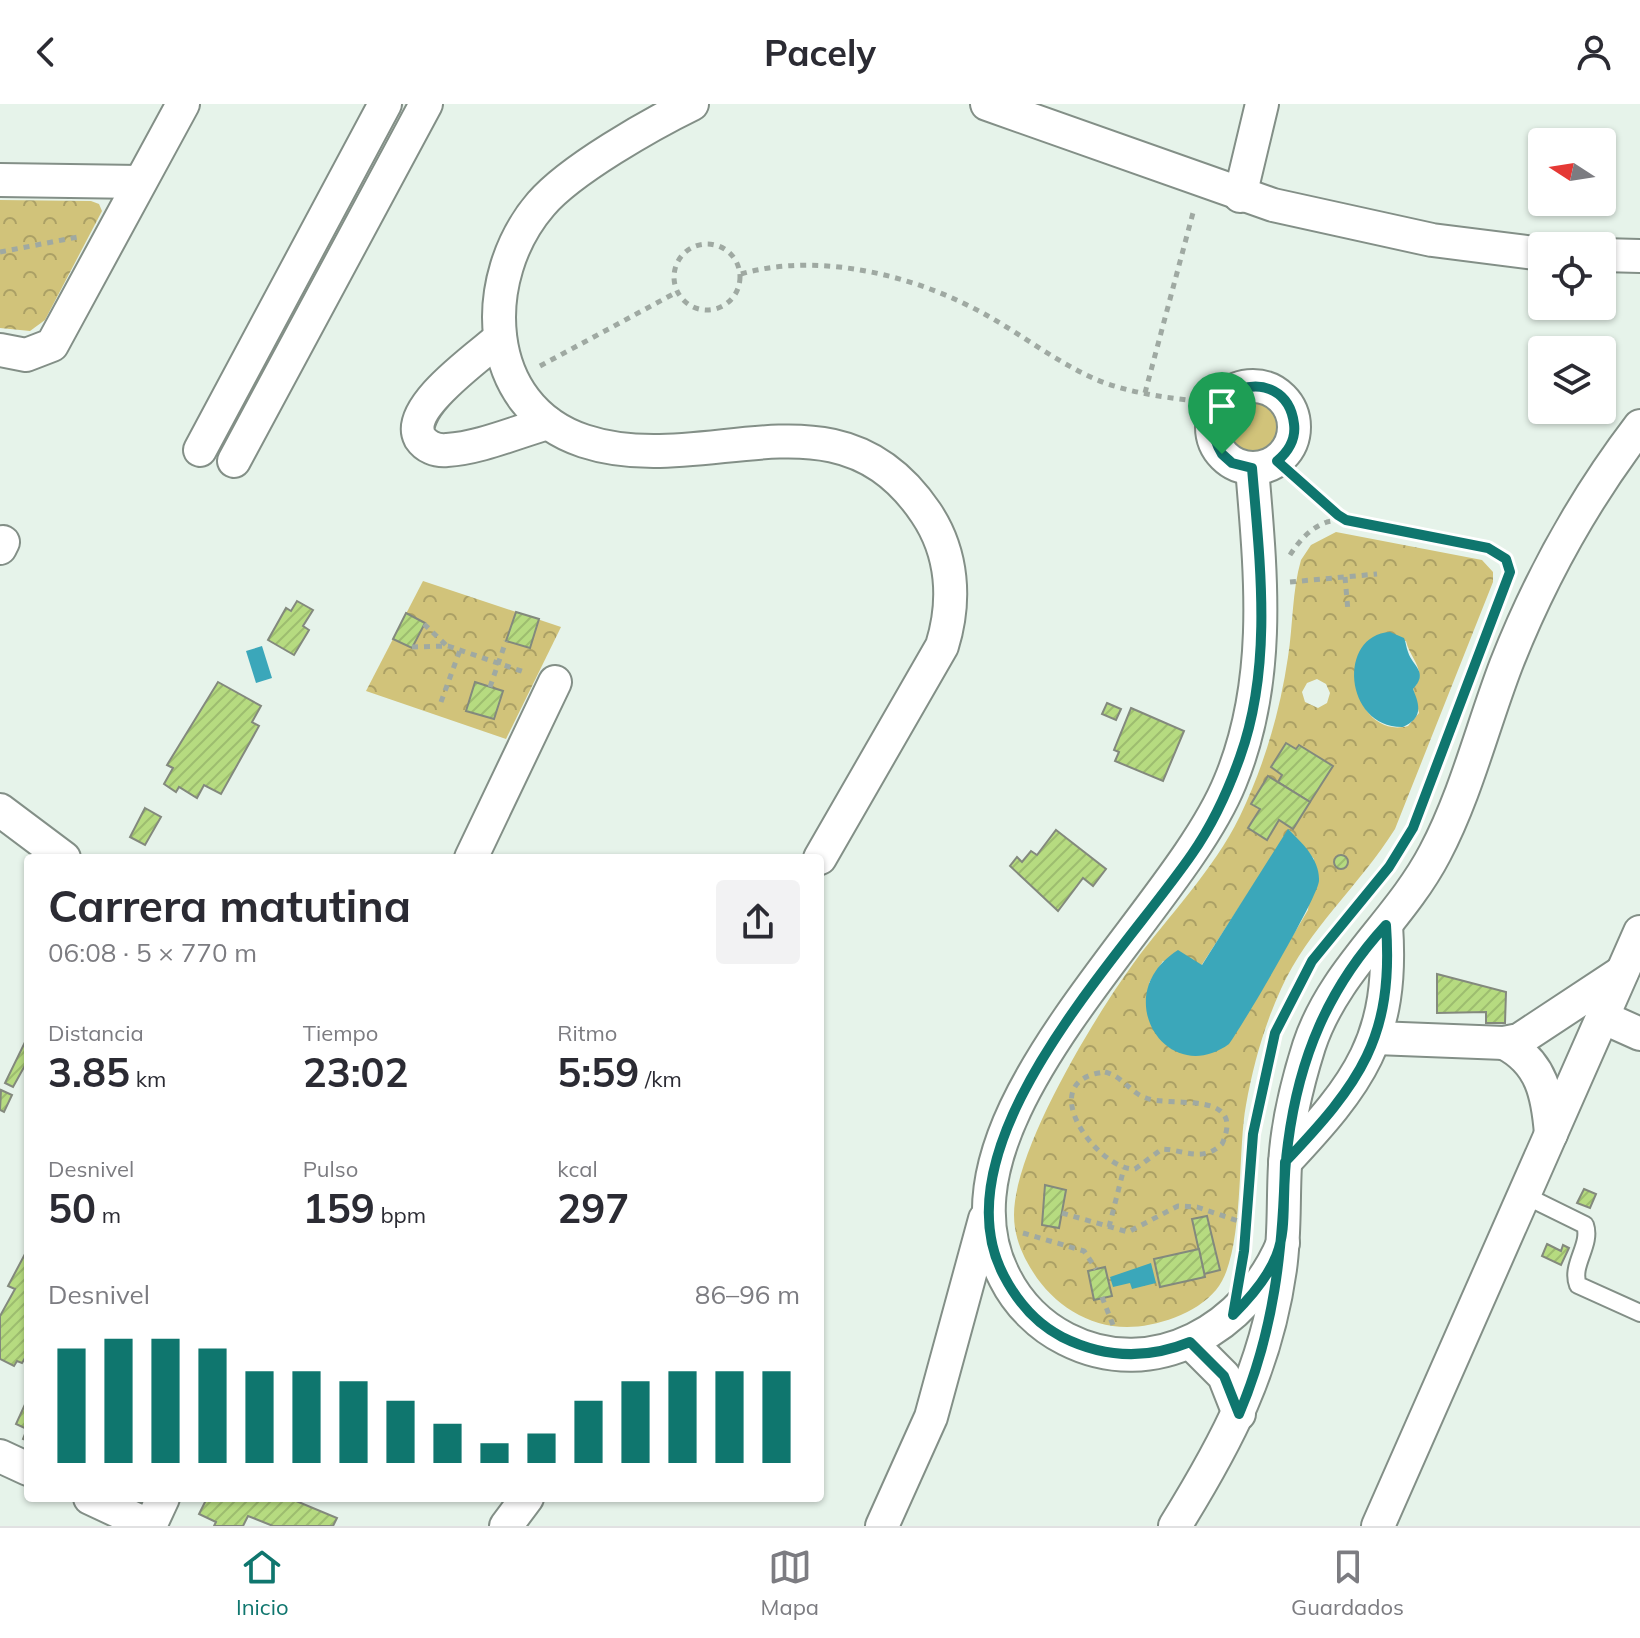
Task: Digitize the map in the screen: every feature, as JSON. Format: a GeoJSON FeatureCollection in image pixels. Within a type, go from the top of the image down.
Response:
{"type":"FeatureCollection","features":[{"type":"Feature","properties":{"kind":"street"},"geometry":{"type":"LineString","coordinates":[[0,350],[26,355],[52,345],[183,104]]}},
{"type":"Feature","properties":{"kind":"street"},"geometry":{"type":"LineString","coordinates":[[200,450],[385,104]]}},
{"type":"Feature","properties":{"kind":"street"},"geometry":{"type":"LineString","coordinates":[[234,461],[426,104]]}},
{"type":"Feature","properties":{"kind":"street"},"geometry":{"type":"LineString","coordinates":[[692,104],[562,185],[542,202],[514,246],[505,273],[500,338],[511,381],[521,397],[548,423],[582,441],[628,450],[679,451],[782,440],[840,446],[891,470],[929,516],[949,569],[948,627],[933,664],[822,854]]}},
{"type":"Feature","properties":{"kind":"street"},"geometry":{"type":"LineString","coordinates":[[987,104],[1240,196],[1406,236],[1528,252]]}},
{"type":"Feature","properties":{"kind":"street"},"geometry":{"type":"LineString","coordinates":[[1240,196],[1262,104]]}},
{"type":"Feature","properties":{"kind":"street"},"geometry":{"type":"LineString","coordinates":[[0,180],[140,182]]}},
{"type":"Feature","properties":{"kind":"street"},"geometry":{"type":"LineString","coordinates":[[1616,255],[1640,256]]}},
{"type":"Feature","properties":{"kind":"street"},"geometry":{"type":"LineString","coordinates":[[500,338],[427,403],[417,420],[421,438],[427,446],[445,451],[548,423]]}},
{"type":"Feature","properties":{"kind":"street"},"geometry":{"type":"LineString","coordinates":[[1254,386],[1278,394],[1288,404],[1295,430],[1291,444],[1264,465],[1232,463],[1215,443],[1214,416],[1219,404],[1240,388],[1254,386]]}},
{"type":"Feature","properties":{"kind":"street"},"geometry":{"type":"LineString","coordinates":[[1175,1526],[1239,1414],[1264,1346],[1283,1243],[1285,1162],[1301,1076],[1320,1018],[1350,967],[1420,880],[1452,819],[1508,661],[1550,571],[1602,480],[1640,426]]}},
{"type":"Feature","properties":{"kind":"street"},"geometry":{"type":"LineString","coordinates":[[882,1526],[931,1417],[988,1216],[1001,1144],[1047,1053],[1101,973],[1181,870],[1215,817],[1250,723],[1266,592],[1264,465]]}},
{"type":"Feature","properties":{"kind":"street"},"geometry":{"type":"LineString","coordinates":[[473,854],[555,682]]}},
{"type":"Feature","properties":{"kind":"street"},"geometry":{"type":"LineString","coordinates":[[0,810],[59,854]]}},
{"type":"Feature","properties":{"kind":"street"},"geometry":{"type":"LineString","coordinates":[[1285,1162],[1341,1100],[1376,1038],[1387,989],[1386,925]]}},
{"type":"Feature","properties":{"kind":"street"},"geometry":{"type":"LineString","coordinates":[[1378,1526],[1640,932]]}},
{"type":"Feature","properties":{"kind":"street"},"geometry":{"type":"LineString","coordinates":[[1376,1038],[1504,1043],[1533,1033],[1622,972]]}},
{"type":"Feature","properties":{"kind":"street"},"geometry":{"type":"LineString","coordinates":[[1602,1017],[1640,1034]]}},
{"type":"Feature","properties":{"kind":"street"},"geometry":{"type":"LineString","coordinates":[[1504,1043],[1527,1059],[1541,1078],[1551,1134]]}},
{"type":"Feature","properties":{"kind":"street"},"geometry":{"type":"LineString","coordinates":[[988,1216],[993,1252],[1016,1296],[1052,1332],[1100,1352],[1148,1355],[1190,1342],[1223,1322],[1250,1298],[1274,1265],[1283,1243]]}},
{"type":"Feature","properties":{"kind":"street"},"geometry":{"type":"LineString","coordinates":[[959,1320],[987,1298],[1016,1296]]}},
{"type":"Feature","properties":{"kind":"street"},"geometry":{"type":"LineString","coordinates":[[1190,1342],[1224,1376],[1239,1414]]}},
{"type":"Feature","properties":{"kind":"street"},"geometry":{"type":"LineString","coordinates":[[0,1456],[24,1467]]}},
{"type":"Feature","properties":{"kind":"street"},"geometry":{"type":"LineString","coordinates":[[99,1502],[150,1526],[161,1502]]}},
{"type":"Feature","properties":{"kind":"street"},"geometry":{"type":"LineString","coordinates":[[506,1526],[524,1502]]}},
{"type":"Feature","properties":{"kind":"lane"},"geometry":{"type":"LineString","coordinates":[[1524,1195],[1585,1225],[1587,1237],[1576,1274],[1578,1285],[1640,1313]]}},
{"type":"Feature","properties":{"kind":"path"},"geometry":{"type":"LineString","coordinates":[[1145,393],[1201,182]]}},
{"type":"Feature","properties":{"kind":"path"},"geometry":{"type":"LineString","coordinates":[[0,252],[114,231]]}},
{"type":"Feature","properties":{"kind":"path"},"geometry":{"type":"LineString","coordinates":[[714,244],[724,248],[738,263],[741,274],[736,294],[721,308],[701,310],[683,301],[677,292],[678,261],[693,247],[714,244]]}},
{"type":"Feature","properties":{"kind":"path"},"geometry":{"type":"LineString","coordinates":[[741,274],[791,265],[842,269],[896,279],[966,304],[1092,377],[1145,393],[1219,404]]}},
{"type":"Feature","properties":{"kind":"path"},"geometry":{"type":"LineString","coordinates":[[511,381],[677,292]]}},
{"type":"Feature","properties":{"kind":"path"},"geometry":{"type":"LineString","coordinates":[[1264,465],[1346,520]]}},
{"type":"Feature","properties":{"kind":"path"},"geometry":{"type":"LineString","coordinates":[[1266,592],[1309,532],[1327,522],[1346,520],[1495,551],[1509,565],[1507,588]]}},
{"type":"Feature","properties":{"kind":"path"},"geometry":{"type":"LineString","coordinates":[[1266,592],[1377,574]]}},
{"type":"Feature","properties":{"kind":"path"},"geometry":{"type":"LineString","coordinates":[[1345,577],[1348,611]]}},
{"type":"Feature","properties":{"kind":"path"},"geometry":{"type":"LineString","coordinates":[[424,624],[448,646]]}},
{"type":"Feature","properties":{"kind":"path"},"geometry":{"type":"LineString","coordinates":[[490,687],[506,641]]}},
{"type":"Feature","properties":{"kind":"path"},"geometry":{"type":"LineString","coordinates":[[412,647],[448,646],[555,682]]}},
{"type":"Feature","properties":{"kind":"path"},"geometry":{"type":"LineString","coordinates":[[441,702],[460,650]]}},
{"type":"Feature","properties":{"kind":"path"},"geometry":{"type":"LineString","coordinates":[[1243,1259],[1253,1134],[1275,1033],[1312,961],[1367,895]]}},
{"type":"Feature","properties":{"kind":"path"},"geometry":{"type":"LineString","coordinates":[[1105,1072],[1117,1075],[1148,1099],[1205,1102],[1221,1112],[1226,1129],[1217,1149],[1196,1155],[1162,1149],[1138,1167],[1124,1168],[1074,1122],[1072,1096],[1090,1075],[1105,1072]]}},
{"type":"Feature","properties":{"kind":"path"},"geometry":{"type":"LineString","coordinates":[[1109,1227],[1124,1168]]}},
{"type":"Feature","properties":{"kind":"path"},"geometry":{"type":"LineString","coordinates":[[1062,1213],[1133,1232],[1167,1209],[1184,1205],[1247,1224]]}},
{"type":"Feature","properties":{"kind":"path"},"geometry":{"type":"LineString","coordinates":[[988,1216],[1077,1247],[1091,1256],[1096,1269]]}},
{"type":"Feature","properties":{"kind":"green space"},"geometry":{"type":"Polygon","coordinates":[[[0,200],[91,201],[99,204],[102,211],[45,320],[30,331],[0,328],[0,200]]]}},
{"type":"Feature","properties":{"kind":"green space"},"geometry":{"type":"Polygon","coordinates":[[[1253,401],[1271,409],[1279,427],[1271,445],[1253,453],[1235,445],[1227,427],[1235,409],[1253,401]]]}},
{"type":"Feature","properties":{"kind":"green space"},"geometry":{"type":"Polygon","coordinates":[[[1336,532],[1482,560],[1493,572],[1493,582],[1395,829],[1305,947],[1292,967],[1269,1017],[1246,1105],[1236,1229],[1225,1274],[1208,1298],[1175,1318],[1127,1327],[1099,1323],[1061,1303],[1041,1284],[1029,1266],[1015,1230],[1018,1187],[1041,1121],[1078,1050],[1133,964],[1204,874],[1240,816],[1264,758],[1276,718],[1288,657],[1298,572],[1301,560],[1311,545],[1336,532]],[[1406,641],[1367,643],[1359,656],[1356,670],[1357,686],[1368,713],[1392,727],[1408,726],[1419,713],[1413,689],[1419,671],[1406,641]],[[1317,679],[1307,683],[1302,692],[1305,702],[1318,708],[1327,703],[1330,693],[1326,684],[1317,679]],[[1289,830],[1201,966],[1163,961],[1149,983],[1257,996],[1308,910],[1314,859],[1289,830]]]}},
{"type":"Feature","properties":{"kind":"green space"},"geometry":{"type":"Polygon","coordinates":[[[423,581],[561,627],[506,739],[366,691],[423,581]]]}},
{"type":"Feature","properties":{"kind":"water"},"geometry":{"type":"Polygon","coordinates":[[[1390,632],[1404,638],[1420,674],[1413,689],[1418,706],[1417,716],[1403,727],[1383,723],[1369,713],[1359,698],[1354,681],[1355,664],[1361,648],[1373,637],[1390,632]]]}},
{"type":"Feature","properties":{"kind":"water"},"geometry":{"type":"Polygon","coordinates":[[[262,646],[272,678],[256,683],[246,651],[262,646]]]}},
{"type":"Feature","properties":{"kind":"water"},"geometry":{"type":"Polygon","coordinates":[[[1288,829],[1313,859],[1319,881],[1279,961],[1229,1044],[1206,1055],[1185,1055],[1167,1046],[1154,1031],[1147,1011],[1147,990],[1157,969],[1178,950],[1202,965],[1288,829]]]}},
{"type":"Feature","properties":{"kind":"water"},"geometry":{"type":"Polygon","coordinates":[[[1151,1263],[1156,1283],[1132,1289],[1130,1283],[1113,1287],[1110,1277],[1151,1263]]]}},
{"type":"Feature","properties":{"kind":"building"},"geometry":{"type":"Polygon","coordinates":[[[297,601],[313,610],[303,626],[309,630],[294,655],[268,640],[286,608],[291,611],[297,601]]]}},
{"type":"Feature","properties":{"kind":"building"},"geometry":{"type":"Polygon","coordinates":[[[516,612],[539,619],[530,648],[506,641],[516,612]]]}},
{"type":"Feature","properties":{"kind":"building"},"geometry":{"type":"Polygon","coordinates":[[[406,613],[425,623],[412,648],[393,639],[406,613]]]}},
{"type":"Feature","properties":{"kind":"building"},"geometry":{"type":"Polygon","coordinates":[[[218,682],[261,706],[252,722],[259,726],[221,794],[204,785],[197,798],[179,787],[176,792],[164,784],[173,768],[167,765],[218,682]]]}},
{"type":"Feature","properties":{"kind":"building"},"geometry":{"type":"Polygon","coordinates":[[[475,682],[503,691],[494,719],[466,711],[475,682]]]}},
{"type":"Feature","properties":{"kind":"building"},"geometry":{"type":"Polygon","coordinates":[[[1107,703],[1121,709],[1116,720],[1102,714],[1107,703]]]}},
{"type":"Feature","properties":{"kind":"building"},"geometry":{"type":"Polygon","coordinates":[[[1131,708],[1184,731],[1163,781],[1115,761],[1119,752],[1114,750],[1131,708]]]}},
{"type":"Feature","properties":{"kind":"building"},"geometry":{"type":"Polygon","coordinates":[[[1286,743],[1296,749],[1299,745],[1333,766],[1310,802],[1278,782],[1282,775],[1271,767],[1286,743]]]}},
{"type":"Feature","properties":{"kind":"building"},"geometry":{"type":"Polygon","coordinates":[[[1268,776],[1310,802],[1293,829],[1279,820],[1267,840],[1248,828],[1260,809],[1251,804],[1268,776]]]}},
{"type":"Feature","properties":{"kind":"building"},"geometry":{"type":"Polygon","coordinates":[[[145,808],[161,817],[145,845],[130,837],[145,808]]]}},
{"type":"Feature","properties":{"kind":"building"},"geometry":{"type":"Polygon","coordinates":[[[1056,830],[1106,869],[1093,886],[1083,878],[1058,911],[1010,866],[1017,857],[1022,862],[1031,851],[1037,855],[1056,830]]]}},
{"type":"Feature","properties":{"kind":"building"},"geometry":{"type":"Polygon","coordinates":[[[1341,855],[1348,862],[1341,869],[1334,862],[1341,855]]]}},
{"type":"Feature","properties":{"kind":"building"},"geometry":{"type":"Polygon","coordinates":[[[1437,974],[1506,992],[1505,1023],[1486,1023],[1486,1012],[1437,1013],[1437,974]]]}},
{"type":"Feature","properties":{"kind":"building"},"geometry":{"type":"Polygon","coordinates":[[[24,1044],[24,1067],[13,1087],[5,1083],[24,1044]]]}},
{"type":"Feature","properties":{"kind":"building"},"geometry":{"type":"Polygon","coordinates":[[[1,1090],[12,1095],[4,1112],[0,1110],[1,1090]]]}},
{"type":"Feature","properties":{"kind":"building"},"geometry":{"type":"Polygon","coordinates":[[[1045,1185],[1066,1190],[1059,1228],[1042,1225],[1045,1185]]]}},
{"type":"Feature","properties":{"kind":"building"},"geometry":{"type":"Polygon","coordinates":[[[1584,1189],[1596,1194],[1590,1208],[1577,1203],[1584,1189]]]}},
{"type":"Feature","properties":{"kind":"building"},"geometry":{"type":"Polygon","coordinates":[[[1207,1216],[1220,1270],[1204,1274],[1192,1219],[1207,1216]]]}},
{"type":"Feature","properties":{"kind":"building"},"geometry":{"type":"Polygon","coordinates":[[[1547,1244],[1561,1251],[1563,1245],[1569,1248],[1561,1265],[1542,1256],[1547,1244]]]}},
{"type":"Feature","properties":{"kind":"building"},"geometry":{"type":"Polygon","coordinates":[[[1199,1249],[1205,1277],[1160,1287],[1154,1259],[1199,1249]]]}},
{"type":"Feature","properties":{"kind":"building"},"geometry":{"type":"Polygon","coordinates":[[[24,1256],[24,1360],[22,1363],[17,1361],[14,1366],[0,1359],[0,1316],[15,1289],[8,1286],[24,1256]]]}},
{"type":"Feature","properties":{"kind":"building"},"geometry":{"type":"Polygon","coordinates":[[[1105,1267],[1112,1296],[1094,1300],[1088,1271],[1105,1267]]]}},
{"type":"Feature","properties":{"kind":"building"},"geometry":{"type":"Polygon","coordinates":[[[24,1407],[24,1428],[16,1424],[24,1407]]]}},
{"type":"Feature","properties":{"kind":"building"},"geometry":{"type":"Polygon","coordinates":[[[205,1502],[299,1502],[337,1518],[333,1526],[273,1526],[248,1516],[243,1526],[214,1526],[216,1522],[199,1514],[205,1502]]]}},
{"type":"Feature","properties":{"kind":"route"},"geometry":{"type":"LineString","coordinates":[[1222,454],[1215,443],[1212,429],[1219,404],[1228,394],[1240,388],[1266,388],[1288,404],[1293,416],[1295,430],[1291,444],[1277,461],[1338,515],[1346,520],[1488,548],[1506,559],[1510,572],[1507,588],[1470,670],[1413,828],[1389,867],[1333,933],[1297,983],[1275,1033],[1253,1134],[1247,1224],[1233,1315],[1262,1284],[1283,1243],[1284,1225],[1285,1162],[1292,1113],[1320,1018],[1350,967],[1386,925],[1387,989],[1376,1038],[1367,1059],[1341,1100],[1285,1162],[1283,1243],[1276,1292],[1264,1346],[1239,1414],[1234,1394],[1224,1376],[1190,1342],[1148,1355],[1110,1354],[1076,1344],[1052,1332],[1016,1296],[1002,1274],[990,1239],[988,1207],[996,1159],[1016,1109],[1031,1082],[1066,1022],[1204,837],[1241,754],[1256,694],[1261,634],[1260,564],[1252,468],[1232,463],[1222,454]]}}]}
